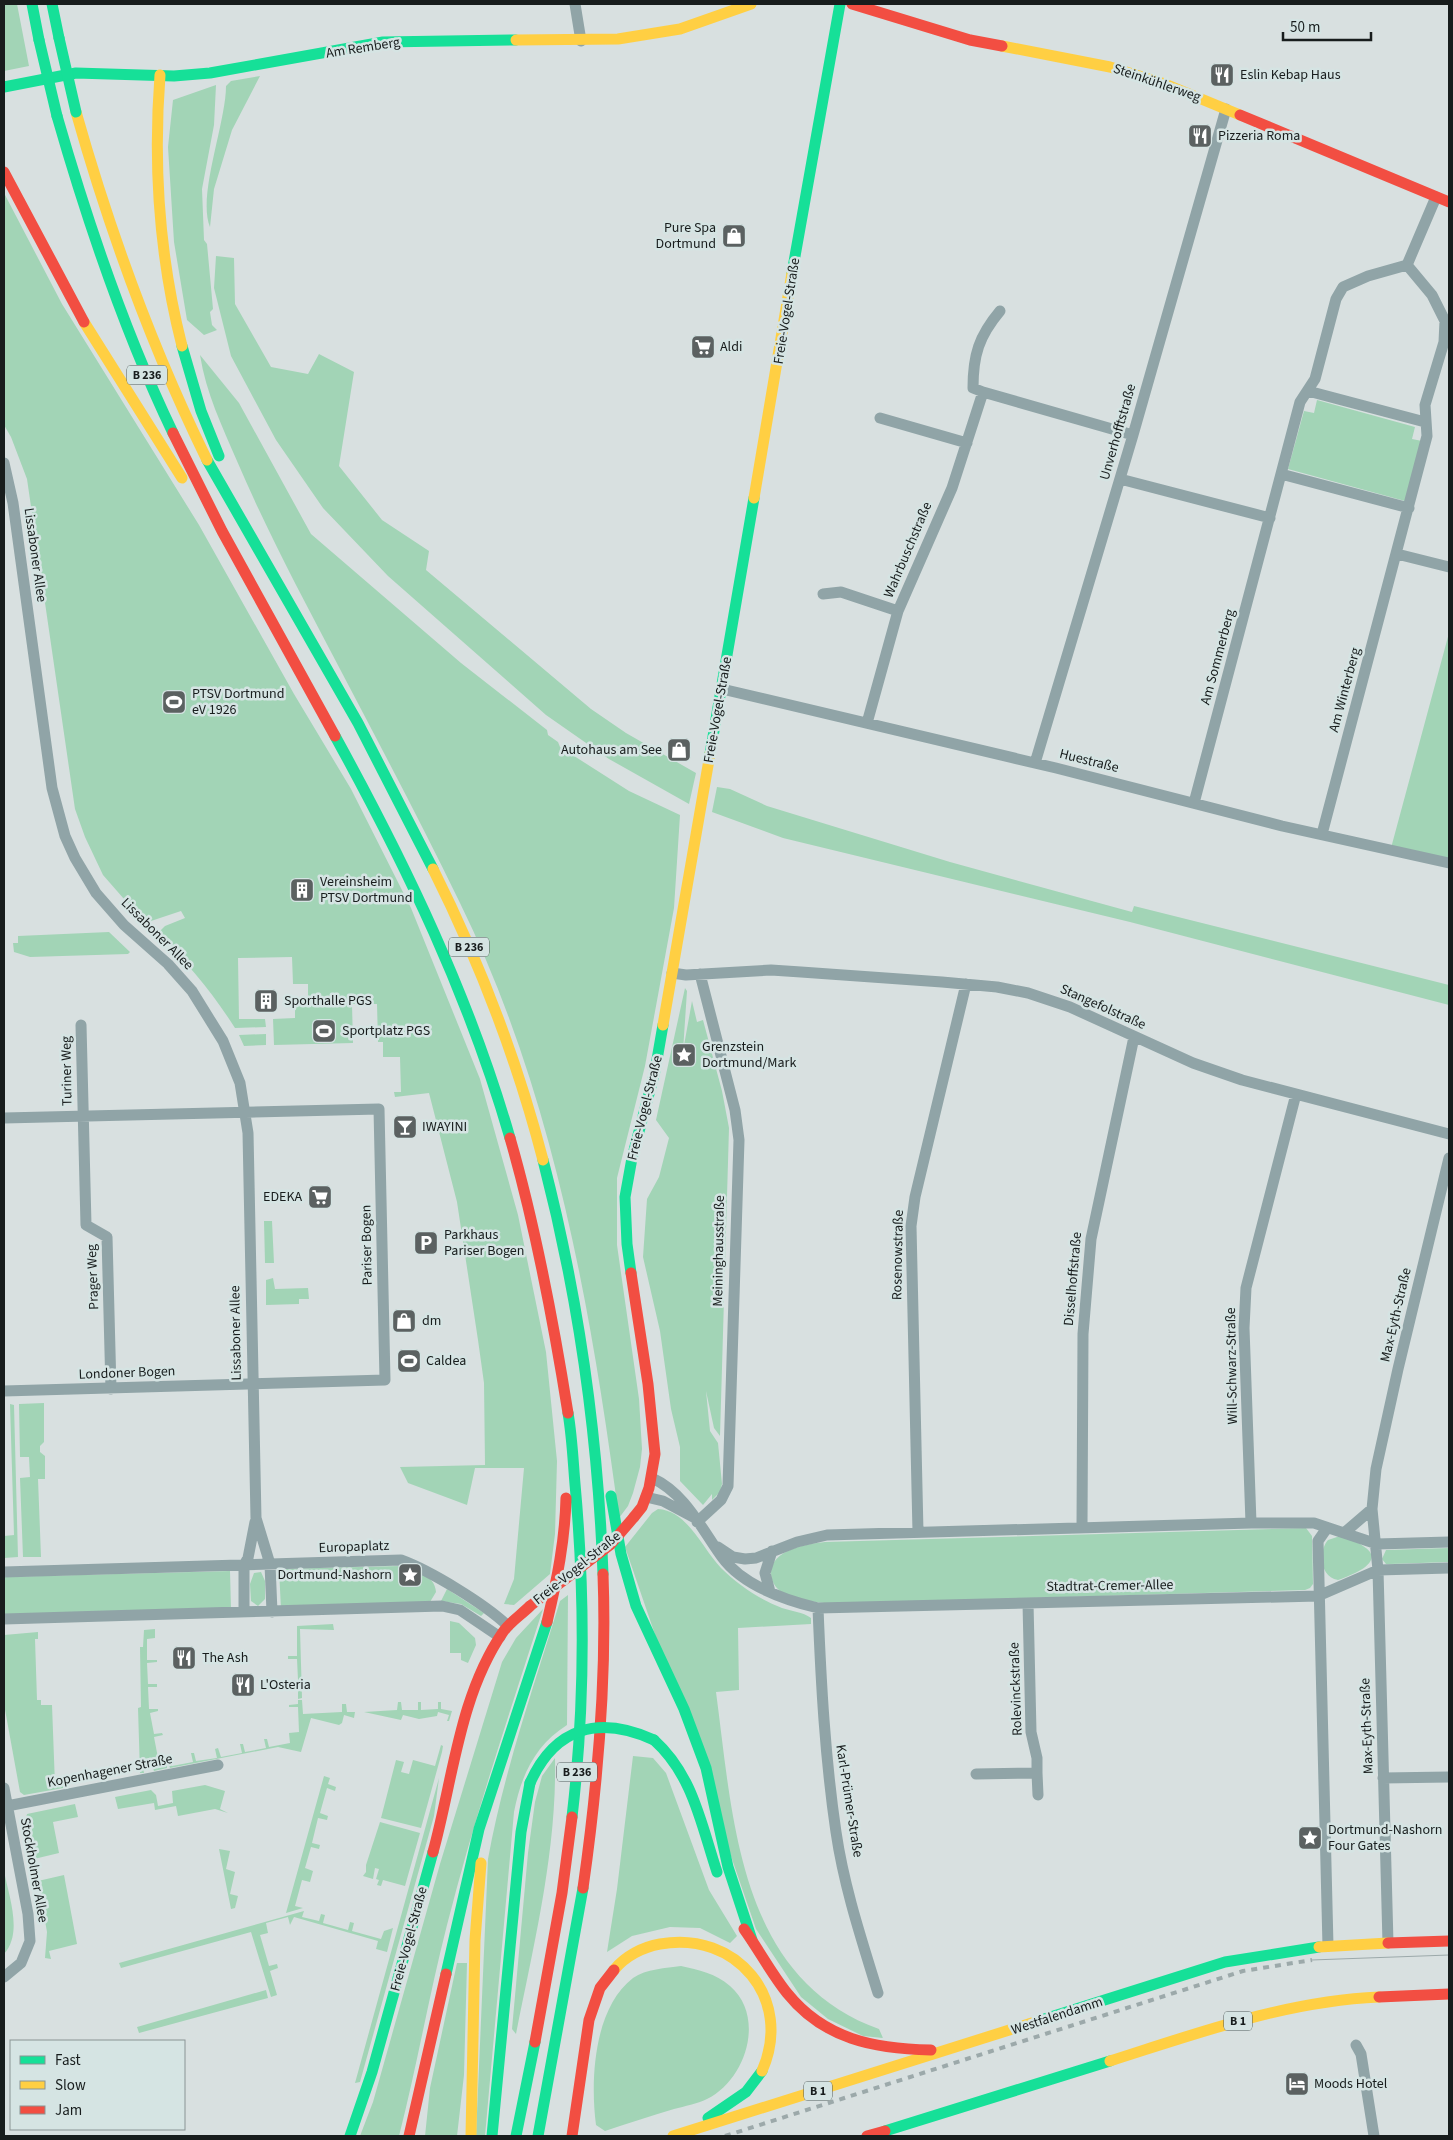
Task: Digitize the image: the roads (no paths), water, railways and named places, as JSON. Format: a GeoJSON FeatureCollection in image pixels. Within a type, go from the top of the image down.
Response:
{"type":"FeatureCollection","features":[{"type":"Feature","properties":{"kind":"main road","name":"B 236"},"geometry":{"type":"LineString","coordinates":[[32,4],[57,116],[87,220],[134,345],[191,470],[269,620],[385,828],[419,896],[465,1005],[517,1162],[540,1258],[574,1455],[580,1527],[582,1638],[579,1748],[563,1892],[516,2136]]}},
{"type":"Feature","properties":{"kind":"main road","name":"B 236"},"geometry":{"type":"LineString","coordinates":[[52,4],[76,112],[96,186],[127,277],[160,360],[204,454],[238,519],[265,561],[408,816],[473,957],[507,1046],[542,1158],[570,1272],[586,1367],[600,1508],[604,1638],[601,1738],[594,1814],[568,1987],[538,2136]]}},
{"type":"Feature","properties":{"kind":"main road","name":"Am Remberg"},"geometry":{"type":"LineString","coordinates":[[4,88],[76,73],[160,75],[210,73],[383,42],[412,40],[581,41],[618,39],[672,30],[751,4]]}},
{"type":"Feature","properties":{"kind":"main road","name":"Freie-Vogel-Straße"},"geometry":{"type":"LineString","coordinates":[[350,2136],[365,2094],[391,2004],[436,1842],[465,1726],[484,1666],[508,1626],[530,1606],[606,1549],[634,1518],[646,1497],[652,1478],[655,1442],[627,1244],[626,1197],[632,1158],[655,1071],[706,783],[827,68],[840,4]]}},
{"type":"Feature","properties":{"kind":"main road","name":"Steinkühlerweg"},"geometry":{"type":"LineString","coordinates":[[852,4],[970,40],[1110,66],[1165,84],[1449,202]]}},
{"type":"Feature","properties":{"kind":"main road"},"geometry":{"type":"LineString","coordinates":[[160,75],[156,139],[158,184],[163,244],[176,320],[195,394],[208,429],[249,520],[265,561]]}},
{"type":"Feature","properties":{"kind":"main road"},"geometry":{"type":"LineString","coordinates":[[4,172],[72,303],[164,448],[235,571],[269,620]]}},
{"type":"Feature","properties":{"kind":"main road"},"geometry":{"type":"LineString","coordinates":[[586,1367],[599,1397],[614,1518],[627,1577],[636,1606],[684,1709],[706,1768],[728,1867],[752,1940]]}},
{"type":"Feature","properties":{"kind":"main road"},"geometry":{"type":"LineString","coordinates":[[409,2136],[479,1829],[547,1621],[560,1564],[565,1530],[566,1499],[562,1430],[563,1384]]}},
{"type":"Feature","properties":{"kind":"main road"},"geometry":{"type":"LineString","coordinates":[[492,2136],[521,1832],[530,1783],[545,1755],[564,1739],[582,1730],[611,1726],[632,1730],[654,1740],[666,1749],[681,1768],[690,1789],[726,1897],[739,1922],[788,1995],[807,2014],[833,2032],[851,2041],[881,2049],[953,2050]]}},
{"type":"Feature","properties":{"kind":"main road"},"geometry":{"type":"LineString","coordinates":[[471,2136],[477,1907],[482,1857],[493,1790]]}},
{"type":"Feature","properties":{"kind":"main road"},"geometry":{"type":"LineString","coordinates":[[572,2136],[589,2020],[600,1987],[624,1960],[640,1949],[672,1940],[706,1943],[724,1950],[740,1962],[756,1978],[765,1994],[772,2029],[766,2059],[750,2087],[735,2101],[678,2135]]}},
{"type":"Feature","properties":{"kind":"main road","name":"Westfalendamm"},"geometry":{"type":"LineString","coordinates":[[678,2135],[953,2050],[1225,1962],[1328,1946],[1449,1941]]}},
{"type":"Feature","properties":{"kind":"main road","name":"B 1"},"geometry":{"type":"LineString","coordinates":[[867,2136],[1259,2014],[1344,1999],[1449,1994]]}},
{"type":"Feature","properties":{"kind":"main road"},"geometry":{"type":"LineString","coordinates":[[547,2091],[548,2136]]}},
{"type":"Feature","properties":{"kind":"street"},"geometry":{"type":"LineString","coordinates":[[575,4],[581,41]]}},
{"type":"Feature","properties":{"kind":"street","name":"Unverhofftstraße"},"geometry":{"type":"LineString","coordinates":[[1035,763],[1133,435],[1226,109]]}},
{"type":"Feature","properties":{"kind":"street"},"geometry":{"type":"LineString","coordinates":[[1407,266],[1436,196]]}},
{"type":"Feature","properties":{"kind":"street","name":"Am Sommerberg"},"geometry":{"type":"LineString","coordinates":[[1194,803],[1300,402],[1316,379],[1336,300],[1343,287],[1368,276],[1407,266]]}},
{"type":"Feature","properties":{"kind":"street","name":"Am Winterberg"},"geometry":{"type":"LineString","coordinates":[[1322,834],[1427,436],[1425,405],[1444,342],[1444,321],[1432,295],[1407,266]]}},
{"type":"Feature","properties":{"kind":"street"},"geometry":{"type":"LineString","coordinates":[[1000,311],[984,331],[973,367],[973,388],[1133,435]]}},
{"type":"Feature","properties":{"kind":"street"},"geometry":{"type":"LineString","coordinates":[[1308,391],[1425,422]]}},
{"type":"Feature","properties":{"kind":"street","name":"Wahrbuschstraße"},"geometry":{"type":"LineString","coordinates":[[867,723],[898,611],[952,488],[983,392]]}},
{"type":"Feature","properties":{"kind":"street"},"geometry":{"type":"LineString","coordinates":[[880,418],[967,442]]}},
{"type":"Feature","properties":{"kind":"street","name":"Lissaboner Allee"},"geometry":{"type":"LineString","coordinates":[[4,463],[11,494],[52,788],[65,836],[75,858],[96,893],[124,925],[168,964],[192,991],[223,1041],[240,1083],[248,1132],[256,1518],[248,1558],[244,1565]]}},
{"type":"Feature","properties":{"kind":"street"},"geometry":{"type":"LineString","coordinates":[[1281,474],[1409,508]]}},
{"type":"Feature","properties":{"kind":"street"},"geometry":{"type":"LineString","coordinates":[[1120,479],[1270,518]]}},
{"type":"Feature","properties":{"kind":"street"},"geometry":{"type":"LineString","coordinates":[[1397,554],[1449,567]]}},
{"type":"Feature","properties":{"kind":"street"},"geometry":{"type":"LineString","coordinates":[[823,594],[841,592],[898,611]]}},
{"type":"Feature","properties":{"kind":"street","name":"Huestraße"},"geometry":{"type":"LineString","coordinates":[[722,688],[1322,834],[1449,862]]}},
{"type":"Feature","properties":{"kind":"street","name":"Stangefolstraße"},"geometry":{"type":"LineString","coordinates":[[672,973],[700,974],[771,970],[966,984],[1028,993],[1070,1007],[1193,1063],[1242,1080],[1449,1134]]}},
{"type":"Feature","properties":{"kind":"street","name":"Meininghausstraße"},"geometry":{"type":"LineString","coordinates":[[695,1519],[721,1500],[728,1486],[739,1140],[735,1110],[700,974]]}},
{"type":"Feature","properties":{"kind":"street","name":"Rosenowstraße"},"geometry":{"type":"LineString","coordinates":[[918,1532],[911,1226],[915,1197],[966,984]]}},
{"type":"Feature","properties":{"kind":"street","name":"Turiner Weg"},"geometry":{"type":"LineString","coordinates":[[81,1025],[83,1115]]}},
{"type":"Feature","properties":{"kind":"street","name":"Disselhoffstraße"},"geometry":{"type":"LineString","coordinates":[[1082,1527],[1083,1334],[1091,1239],[1134,1037]]}},
{"type":"Feature","properties":{"kind":"street","name":"Will-Schwarz-Straße"},"geometry":{"type":"LineString","coordinates":[[1252,1523],[1244,1328],[1246,1288],[1296,1094]]}},
{"type":"Feature","properties":{"kind":"street","name":"Pariser Bogen"},"geometry":{"type":"LineString","coordinates":[[245,1111],[379,1110],[385,1380],[252,1384]]}},
{"type":"Feature","properties":{"kind":"street"},"geometry":{"type":"LineString","coordinates":[[4,1118],[245,1111]]}},
{"type":"Feature","properties":{"kind":"street","name":"Prager Weg"},"geometry":{"type":"LineString","coordinates":[[83,1115],[86,1225],[107,1236],[112,1389]]}},
{"type":"Feature","properties":{"kind":"street","name":"Max-Eyth-Straße"},"geometry":{"type":"LineString","coordinates":[[1388,1943],[1378,1570],[1377,1544],[1372,1509],[1376,1469],[1386,1423],[1446,1185],[1449,1158]]}},
{"type":"Feature","properties":{"kind":"street","name":"Londoner Bogen"},"geometry":{"type":"LineString","coordinates":[[4,1391],[252,1384]]}},
{"type":"Feature","properties":{"kind":"street","name":"Stadtrat-Cremer-Allee"},"geometry":{"type":"LineString","coordinates":[[652,1478],[662,1482],[687,1504],[695,1519],[729,1565],[746,1579],[792,1602],[818,1608],[1318,1596],[1378,1570],[1449,1568]]}},
{"type":"Feature","properties":{"kind":"street","name":"Stadtrat-Cremer-Allee"},"geometry":{"type":"LineString","coordinates":[[646,1497],[663,1502],[695,1519]]}},
{"type":"Feature","properties":{"kind":"street"},"geometry":{"type":"LineString","coordinates":[[1344,1533],[1372,1509]]}},
{"type":"Feature","properties":{"kind":"street","name":"Lissaboner Allee"},"geometry":{"type":"LineString","coordinates":[[256,1518],[270,1564]]}},
{"type":"Feature","properties":{"kind":"street","name":"Stadtrat-Cremer-Allee"},"geometry":{"type":"LineString","coordinates":[[714,1544],[733,1557],[745,1559],[756,1558],[797,1542],[827,1535],[1252,1523],[1314,1523],[1377,1544],[1449,1542]]}},
{"type":"Feature","properties":{"kind":"street"},"geometry":{"type":"LineString","coordinates":[[1327,1528],[1318,1541],[1318,1596],[1328,1946]]}},
{"type":"Feature","properties":{"kind":"street"},"geometry":{"type":"LineString","coordinates":[[770,1592],[765,1573],[772,1551]]}},
{"type":"Feature","properties":{"kind":"street","name":"Europaplatz"},"geometry":{"type":"LineString","coordinates":[[4,1572],[401,1560],[419,1566],[497,1616],[508,1626]]}},
{"type":"Feature","properties":{"kind":"street"},"geometry":{"type":"LineString","coordinates":[[270,1564],[272,1612]]}},
{"type":"Feature","properties":{"kind":"street"},"geometry":{"type":"LineString","coordinates":[[244,1565],[244,1612]]}},
{"type":"Feature","properties":{"kind":"street","name":"Rolevinckstraße"},"geometry":{"type":"LineString","coordinates":[[1028,1603],[1031,1732],[1037,1758],[1038,1795]]}},
{"type":"Feature","properties":{"kind":"street"},"geometry":{"type":"LineString","coordinates":[[4,1619],[449,1607],[467,1614],[500,1637]]}},
{"type":"Feature","properties":{"kind":"street","name":"Karl-Prümer-Straße"},"geometry":{"type":"LineString","coordinates":[[818,1608],[823,1719],[836,1834],[855,1916],[878,1993]]}},
{"type":"Feature","properties":{"kind":"street","name":"Kopenhagener Straße"},"geometry":{"type":"LineString","coordinates":[[7,1806],[218,1765]]}},
{"type":"Feature","properties":{"kind":"street"},"geometry":{"type":"LineString","coordinates":[[976,1774],[1037,1773]]}},
{"type":"Feature","properties":{"kind":"street"},"geometry":{"type":"LineString","coordinates":[[1383,1778],[1449,1777]]}},
{"type":"Feature","properties":{"kind":"street","name":"Stockholmer Allee"},"geometry":{"type":"LineString","coordinates":[[4,1788],[28,1914],[30,1941],[22,1963],[4,1977]]}},
{"type":"Feature","properties":{"kind":"street"},"geometry":{"type":"LineString","coordinates":[[1356,2045],[1361,2054],[1374,2136]]}},
{"type":"Feature","properties":{"kind":"tram line"},"geometry":{"type":"LineString","coordinates":[[1312,1960],[1449,1955]]}},
{"type":"Feature","properties":{"kind":"railway"},"geometry":{"type":"LineString","coordinates":[[725,2136],[1243,1971],[1312,1960]]}},
{"type":"Feature","properties":{"kind":"place","name":"Eslin Kebap Haus"},"geometry":{"type":"Point","coordinates":[1222,75]}},
{"type":"Feature","properties":{"kind":"place","name":"Pizzeria Roma"},"geometry":{"type":"Point","coordinates":[1200,136]}},
{"type":"Feature","properties":{"kind":"place","name":"Pure Spa Dortmund"},"geometry":{"type":"Point","coordinates":[734,236]}},
{"type":"Feature","properties":{"kind":"place","name":"Aldi"},"geometry":{"type":"Point","coordinates":[703,347]}},
{"type":"Feature","properties":{"kind":"place","name":"PTSV Dortmund eV 1926"},"geometry":{"type":"Point","coordinates":[174,702]}},
{"type":"Feature","properties":{"kind":"place","name":"Autohaus am See"},"geometry":{"type":"Point","coordinates":[679,750]}},
{"type":"Feature","properties":{"kind":"place","name":"Vereinsheim PTSV Dortmund"},"geometry":{"type":"Point","coordinates":[302,890]}},
{"type":"Feature","properties":{"kind":"place","name":"Sporthalle PGS"},"geometry":{"type":"Point","coordinates":[266,1001]}},
{"type":"Feature","properties":{"kind":"place","name":"Sportplatz PGS"},"geometry":{"type":"Point","coordinates":[324,1031]}},
{"type":"Feature","properties":{"kind":"place","name":"Grenzstein Dortmund/Mark"},"geometry":{"type":"Point","coordinates":[684,1055]}},
{"type":"Feature","properties":{"kind":"place","name":"IWAYINI"},"geometry":{"type":"Point","coordinates":[405,1127]}},
{"type":"Feature","properties":{"kind":"place","name":"EDEKA"},"geometry":{"type":"Point","coordinates":[320,1197]}},
{"type":"Feature","properties":{"kind":"place","name":"Parkhaus Pariser Bogen"},"geometry":{"type":"Point","coordinates":[426,1243]}},
{"type":"Feature","properties":{"kind":"place","name":"dm"},"geometry":{"type":"Point","coordinates":[404,1321]}},
{"type":"Feature","properties":{"kind":"place","name":"Caldea"},"geometry":{"type":"Point","coordinates":[409,1361]}},
{"type":"Feature","properties":{"kind":"place","name":"Dortmund-Nashorn"},"geometry":{"type":"Point","coordinates":[410,1575]}},
{"type":"Feature","properties":{"kind":"place","name":"The Ash"},"geometry":{"type":"Point","coordinates":[184,1658]}},
{"type":"Feature","properties":{"kind":"place","name":"L'Osteria"},"geometry":{"type":"Point","coordinates":[243,1685]}},
{"type":"Feature","properties":{"kind":"place","name":"Dortmund-Nashorn Four Gates"},"geometry":{"type":"Point","coordinates":[1310,1838]}},
{"type":"Feature","properties":{"kind":"place","name":"Moods Hotel"},"geometry":{"type":"Point","coordinates":[1297,2084]}}]}
